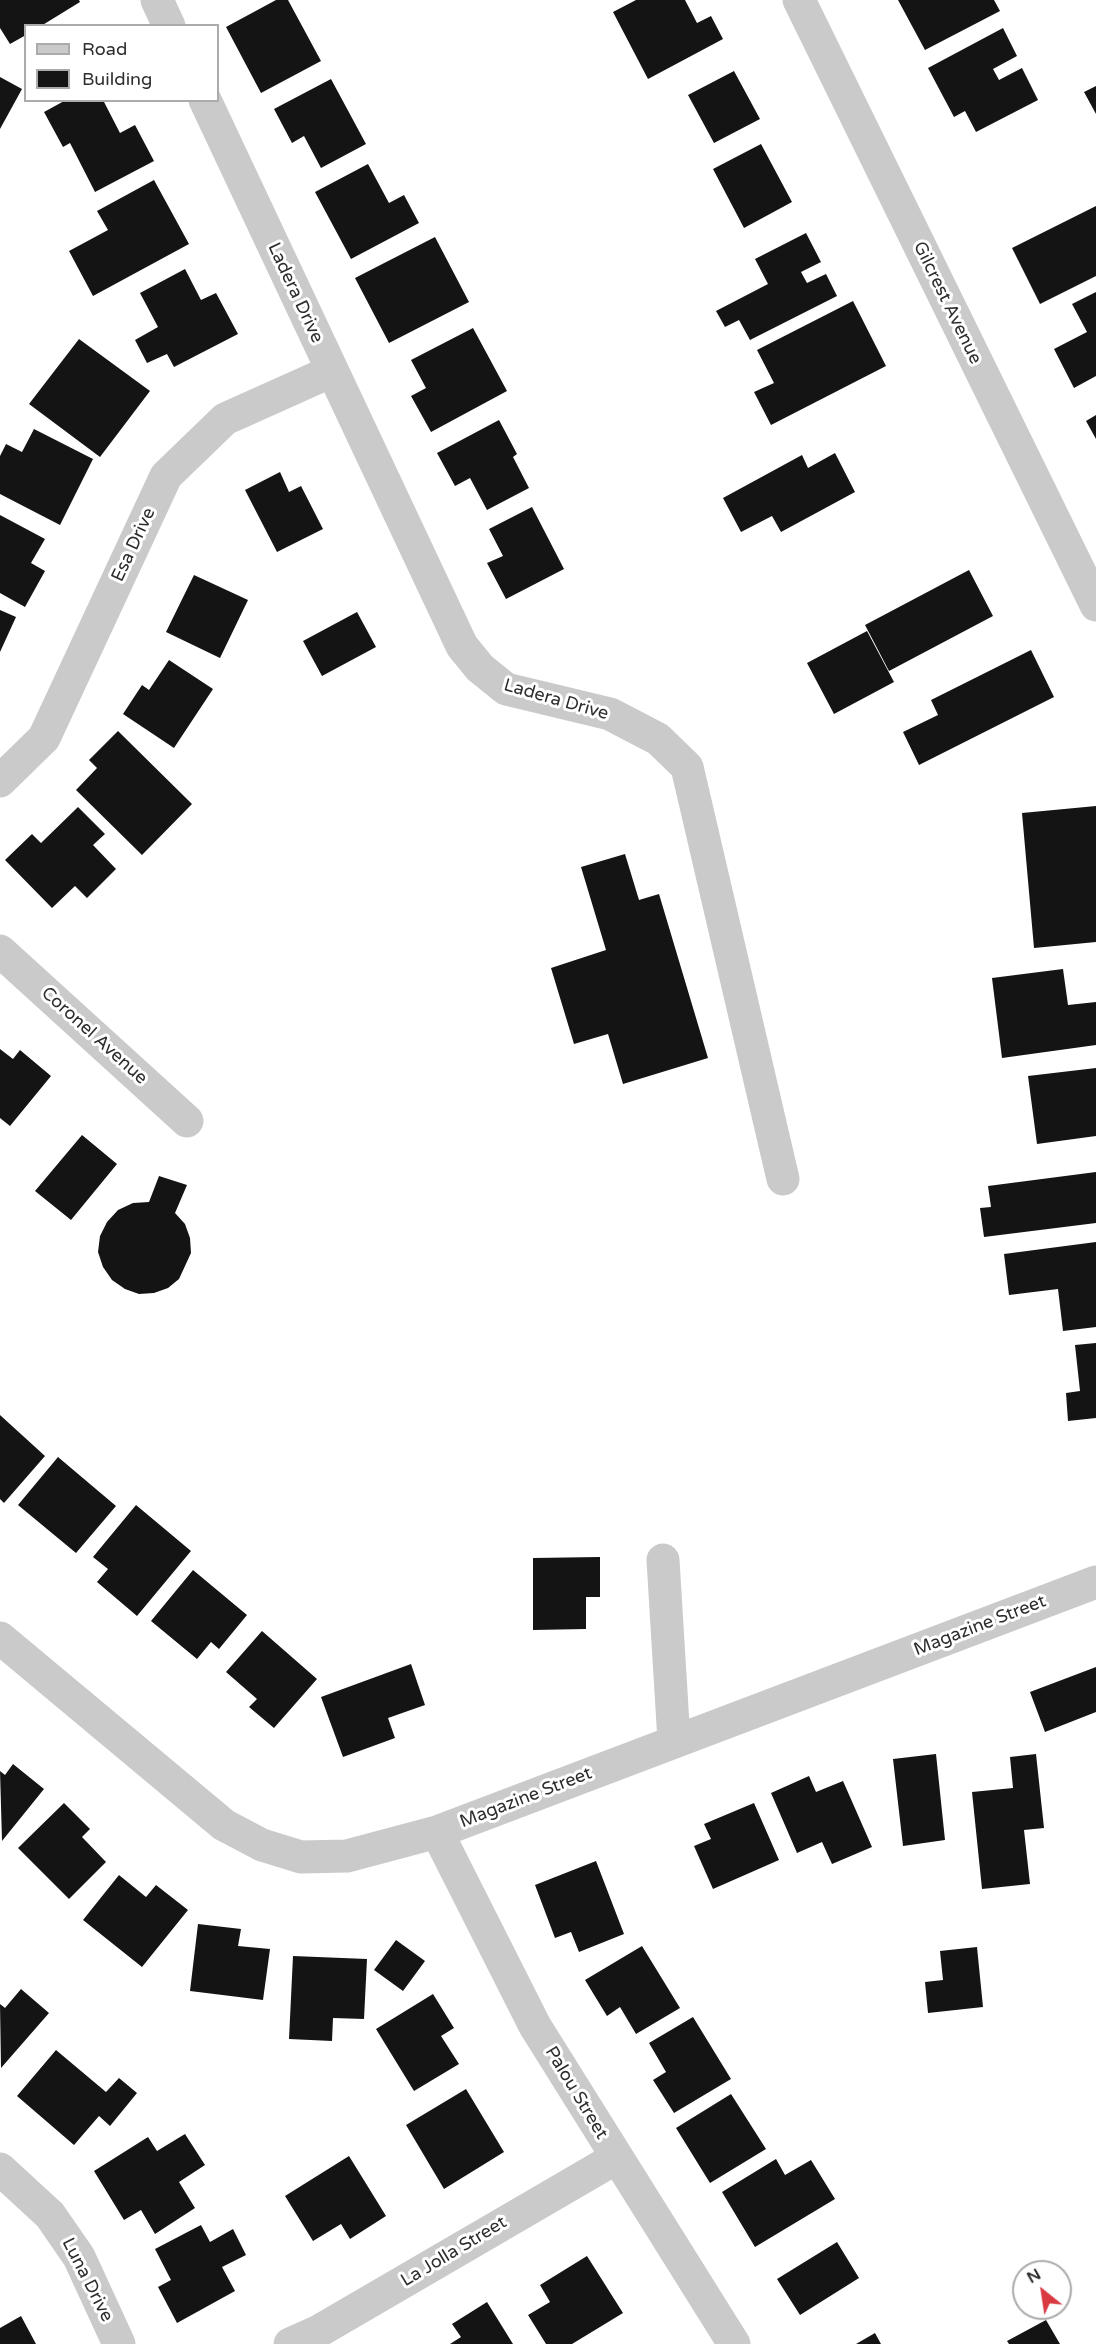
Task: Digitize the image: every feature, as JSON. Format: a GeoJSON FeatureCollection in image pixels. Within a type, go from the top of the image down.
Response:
{"type":"FeatureCollection","features":[{"type":"Feature","properties":{"kind":"street"},"geometry":{"type":"LineString","coordinates":[[157,0],[168,24]]}},
{"type":"Feature","properties":{"kind":"street","name":"Gilcrest Avenue"},"geometry":{"type":"LineString","coordinates":[[799,0],[1096,605]]}},
{"type":"Feature","properties":{"kind":"street","name":"Ladera Drive"},"geometry":{"type":"LineString","coordinates":[[206,102],[462,646],[480,668],[506,689],[610,714],[658,739],[687,767],[783,1179]]}},
{"type":"Feature","properties":{"kind":"street","name":"Esa Drive"},"geometry":{"type":"LineString","coordinates":[[0,781],[44,738],[166,476],[225,419],[332,371]]}},
{"type":"Feature","properties":{"kind":"street","name":"Coronel Avenue"},"geometry":{"type":"LineString","coordinates":[[0,951],[187,1121]]}},
{"type":"Feature","properties":{"kind":"street"},"geometry":{"type":"LineString","coordinates":[[663,1560],[674,1741]]}},
{"type":"Feature","properties":{"kind":"street","name":"Magazine Street"},"geometry":{"type":"LineString","coordinates":[[0,1638],[224,1825],[262,1845],[302,1857],[347,1856],[437,1832],[1096,1582]]}},
{"type":"Feature","properties":{"kind":"street","name":"Palou Street"},"geometry":{"type":"LineString","coordinates":[[437,1832],[535,2026],[734,2344]]}},
{"type":"Feature","properties":{"kind":"street","name":"La Jolla Street"},"geometry":{"type":"LineString","coordinates":[[290,2344],[329,2325],[616,2158]]}},
{"type":"Feature","properties":{"kind":"street","name":"Luna Drive"},"geometry":{"type":"LineString","coordinates":[[0,2169],[50,2215],[79,2257],[119,2344]]}},
{"type":"Feature","properties":{"kind":"building"},"geometry":{"type":"Polygon","coordinates":[[[0,0],[79,0],[80,2],[44,24],[24,24],[24,36],[10,44],[0,28],[0,0]]]}},
{"type":"Feature","properties":{"kind":"building"},"geometry":{"type":"Polygon","coordinates":[[[276,0],[288,0],[321,61],[261,93],[226,27],[276,0]]]}},
{"type":"Feature","properties":{"kind":"building"},"geometry":{"type":"Polygon","coordinates":[[[636,0],[685,0],[697,23],[711,16],[723,39],[648,79],[613,12],[636,0]]]}},
{"type":"Feature","properties":{"kind":"building"},"geometry":{"type":"Polygon","coordinates":[[[898,0],[994,0],[1000,11],[925,50],[898,0]]]}},
{"type":"Feature","properties":{"kind":"building"},"geometry":{"type":"Polygon","coordinates":[[[1003,28],[1017,56],[993,69],[999,80],[1022,68],[1038,100],[976,132],[965,111],[954,117],[928,68],[1003,28]]]}},
{"type":"Feature","properties":{"kind":"building"},"geometry":{"type":"Polygon","coordinates":[[[734,71],[760,119],[714,143],[688,95],[734,71]]]}},
{"type":"Feature","properties":{"kind":"building"},"geometry":{"type":"Polygon","coordinates":[[[0,77],[22,89],[0,129],[0,77]]]}},
{"type":"Feature","properties":{"kind":"building"},"geometry":{"type":"Polygon","coordinates":[[[331,79],[366,144],[321,168],[304,136],[292,143],[274,109],[331,79]]]}},
{"type":"Feature","properties":{"kind":"building"},"geometry":{"type":"Polygon","coordinates":[[[1096,86],[1096,114],[1084,92],[1096,86]]]}},
{"type":"Feature","properties":{"kind":"building"},"geometry":{"type":"Polygon","coordinates":[[[62,102],[104,102],[120,133],[135,125],[154,161],[95,192],[70,143],[63,147],[44,112],[62,102]]]}},
{"type":"Feature","properties":{"kind":"building"},"geometry":{"type":"Polygon","coordinates":[[[761,144],[792,202],[744,228],[713,169],[761,144]]]}},
{"type":"Feature","properties":{"kind":"building"},"geometry":{"type":"Polygon","coordinates":[[[368,164],[389,203],[404,195],[419,223],[351,259],[315,192],[368,164]]]}},
{"type":"Feature","properties":{"kind":"building"},"geometry":{"type":"Polygon","coordinates":[[[154,180],[189,244],[93,296],[69,251],[108,230],[97,211],[154,180]]]}},
{"type":"Feature","properties":{"kind":"building"},"geometry":{"type":"Polygon","coordinates":[[[1096,206],[1096,276],[1040,304],[1012,248],[1096,206]]]}},
{"type":"Feature","properties":{"kind":"building"},"geometry":{"type":"Polygon","coordinates":[[[806,233],[821,262],[801,272],[807,283],[826,274],[837,296],[750,340],[739,320],[725,327],[716,311],[768,284],[755,259],[806,233]]]}},
{"type":"Feature","properties":{"kind":"building"},"geometry":{"type":"Polygon","coordinates":[[[435,237],[469,302],[389,343],[355,278],[435,237]]]}},
{"type":"Feature","properties":{"kind":"building"},"geometry":{"type":"Polygon","coordinates":[[[185,269],[201,300],[216,293],[238,334],[174,367],[167,354],[147,363],[135,340],[158,327],[140,293],[185,269]]]}},
{"type":"Feature","properties":{"kind":"building"},"geometry":{"type":"Polygon","coordinates":[[[1096,292],[1096,376],[1074,388],[1054,349],[1087,332],[1072,304],[1096,292]]]}},
{"type":"Feature","properties":{"kind":"building"},"geometry":{"type":"Polygon","coordinates":[[[853,301],[886,366],[771,425],[754,392],[774,383],[757,350],[853,301]]]}},
{"type":"Feature","properties":{"kind":"building"},"geometry":{"type":"Polygon","coordinates":[[[473,328],[507,391],[431,432],[411,396],[426,388],[411,360],[473,328]]]}},
{"type":"Feature","properties":{"kind":"building"},"geometry":{"type":"Polygon","coordinates":[[[79,339],[150,391],[100,457],[29,404],[79,339]]]}},
{"type":"Feature","properties":{"kind":"building"},"geometry":{"type":"Polygon","coordinates":[[[1096,415],[1096,439],[1086,421],[1096,415]]]}},
{"type":"Feature","properties":{"kind":"building"},"geometry":{"type":"Polygon","coordinates":[[[499,420],[517,454],[513,457],[529,488],[487,510],[470,478],[455,486],[437,453],[499,420]]]}},
{"type":"Feature","properties":{"kind":"building"},"geometry":{"type":"Polygon","coordinates":[[[34,429],[93,459],[60,525],[0,494],[0,456],[6,444],[22,452],[34,429]]]}},
{"type":"Feature","properties":{"kind":"building"},"geometry":{"type":"Polygon","coordinates":[[[835,453],[855,492],[781,532],[772,516],[741,532],[723,498],[802,455],[808,468],[835,453]]]}},
{"type":"Feature","properties":{"kind":"building"},"geometry":{"type":"Polygon","coordinates":[[[280,472],[289,492],[301,486],[323,529],[277,552],[245,490],[280,472]]]}},
{"type":"Feature","properties":{"kind":"building"},"geometry":{"type":"Polygon","coordinates":[[[532,507],[564,569],[506,599],[487,563],[503,556],[489,529],[532,507]]]}},
{"type":"Feature","properties":{"kind":"building"},"geometry":{"type":"Polygon","coordinates":[[[0,515],[45,539],[31,563],[45,571],[25,607],[0,593],[0,515]]]}},
{"type":"Feature","properties":{"kind":"building"},"geometry":{"type":"Polygon","coordinates":[[[969,570],[993,616],[889,671],[865,625],[969,570]]]}},
{"type":"Feature","properties":{"kind":"building"},"geometry":{"type":"Polygon","coordinates":[[[194,575],[248,600],[220,658],[166,632],[194,575]]]}},
{"type":"Feature","properties":{"kind":"building"},"geometry":{"type":"Polygon","coordinates":[[[0,610],[16,617],[0,652],[0,610]]]}},
{"type":"Feature","properties":{"kind":"building"},"geometry":{"type":"Polygon","coordinates":[[[357,612],[376,647],[322,676],[303,641],[357,612]]]}},
{"type":"Feature","properties":{"kind":"building"},"geometry":{"type":"Polygon","coordinates":[[[867,631],[894,682],[834,714],[807,663],[867,631]]]}},
{"type":"Feature","properties":{"kind":"building"},"geometry":{"type":"Polygon","coordinates":[[[1031,650],[1054,697],[919,765],[903,732],[938,715],[931,700],[1031,650]]]}},
{"type":"Feature","properties":{"kind":"building"},"geometry":{"type":"Polygon","coordinates":[[[169,660],[213,689],[174,748],[123,714],[142,685],[149,690],[169,660]]]}},
{"type":"Feature","properties":{"kind":"building"},"geometry":{"type":"Polygon","coordinates":[[[118,731],[192,804],[142,855],[76,790],[97,768],[89,760],[118,731]]]}},
{"type":"Feature","properties":{"kind":"building"},"geometry":{"type":"Polygon","coordinates":[[[1096,806],[1096,942],[1034,948],[1022,813],[1096,806]]]}},
{"type":"Feature","properties":{"kind":"building"},"geometry":{"type":"Polygon","coordinates":[[[78,807],[105,834],[93,845],[116,869],[87,898],[75,886],[52,908],[5,860],[32,834],[41,843],[78,807]]]}},
{"type":"Feature","properties":{"kind":"building"},"geometry":{"type":"Polygon","coordinates":[[[625,854],[639,900],[659,894],[708,1058],[623,1084],[608,1034],[574,1044],[551,968],[606,950],[581,867],[625,854]]]}},
{"type":"Feature","properties":{"kind":"building"},"geometry":{"type":"Polygon","coordinates":[[[1063,969],[1068,1005],[1096,1002],[1096,1045],[1002,1058],[992,978],[1063,969]]]}},
{"type":"Feature","properties":{"kind":"building"},"geometry":{"type":"Polygon","coordinates":[[[0,1049],[13,1059],[20,1050],[51,1076],[10,1126],[0,1118],[0,1049]]]}},
{"type":"Feature","properties":{"kind":"building"},"geometry":{"type":"Polygon","coordinates":[[[1096,1068],[1096,1136],[1037,1144],[1028,1076],[1096,1068]]]}},
{"type":"Feature","properties":{"kind":"building"},"geometry":{"type":"Polygon","coordinates":[[[82,1135],[117,1164],[71,1220],[35,1191],[82,1135]]]}},
{"type":"Feature","properties":{"kind":"building"},"geometry":{"type":"Polygon","coordinates":[[[1096,1172],[1096,1223],[984,1237],[980,1208],[991,1207],[988,1186],[1096,1172]]]}},
{"type":"Feature","properties":{"kind":"building"},"geometry":{"type":"Polygon","coordinates":[[[159,1176],[187,1185],[175,1213],[185,1224],[190,1238],[191,1253],[179,1279],[168,1288],[154,1293],[139,1294],[125,1289],[112,1280],[103,1267],[98,1252],[100,1236],[107,1222],[118,1210],[133,1203],[149,1202],[159,1176]]]}},
{"type":"Feature","properties":{"kind":"building"},"geometry":{"type":"Polygon","coordinates":[[[1096,1242],[1096,1327],[1063,1331],[1058,1289],[1009,1295],[1004,1254],[1096,1242]]]}},
{"type":"Feature","properties":{"kind":"building"},"geometry":{"type":"Polygon","coordinates":[[[1096,1343],[1096,1418],[1068,1421],[1066,1393],[1080,1391],[1075,1345],[1096,1343]]]}},
{"type":"Feature","properties":{"kind":"building"},"geometry":{"type":"Polygon","coordinates":[[[0,1415],[45,1456],[4,1503],[0,1499],[0,1415]]]}},
{"type":"Feature","properties":{"kind":"building"},"geometry":{"type":"Polygon","coordinates":[[[58,1457],[116,1506],[76,1553],[18,1505],[58,1457]]]}},
{"type":"Feature","properties":{"kind":"building"},"geometry":{"type":"Polygon","coordinates":[[[136,1505],[191,1551],[137,1616],[97,1582],[108,1569],[93,1557],[136,1505]]]}},
{"type":"Feature","properties":{"kind":"building"},"geometry":{"type":"Polygon","coordinates":[[[600,1557],[600,1597],[586,1597],[586,1629],[533,1630],[533,1558],[600,1557]]]}},
{"type":"Feature","properties":{"kind":"building"},"geometry":{"type":"Polygon","coordinates":[[[193,1570],[247,1615],[219,1649],[211,1642],[197,1659],[151,1621],[193,1570]]]}},
{"type":"Feature","properties":{"kind":"building"},"geometry":{"type":"Polygon","coordinates":[[[262,1631],[317,1679],[274,1728],[249,1707],[257,1699],[226,1672],[262,1631]]]}},
{"type":"Feature","properties":{"kind":"building"},"geometry":{"type":"Polygon","coordinates":[[[411,1664],[425,1705],[388,1718],[395,1738],[343,1757],[321,1697],[411,1664]]]}},
{"type":"Feature","properties":{"kind":"building"},"geometry":{"type":"Polygon","coordinates":[[[1096,1667],[1096,1712],[1045,1732],[1030,1692],[1096,1667]]]}},
{"type":"Feature","properties":{"kind":"building"},"geometry":{"type":"Polygon","coordinates":[[[936,1754],[945,1840],[903,1846],[893,1759],[936,1754]]]}},
{"type":"Feature","properties":{"kind":"building"},"geometry":{"type":"Polygon","coordinates":[[[1036,1754],[1044,1828],[1024,1830],[1030,1884],[982,1889],[972,1792],[1013,1788],[1010,1757],[1036,1754]]]}},
{"type":"Feature","properties":{"kind":"building"},"geometry":{"type":"Polygon","coordinates":[[[13,1764],[44,1789],[2,1841],[0,1771],[5,1775],[13,1764]]]}},
{"type":"Feature","properties":{"kind":"building"},"geometry":{"type":"Polygon","coordinates":[[[809,1776],[816,1792],[843,1781],[872,1847],[832,1864],[822,1842],[797,1853],[771,1793],[809,1776]]]}},
{"type":"Feature","properties":{"kind":"building"},"geometry":{"type":"Polygon","coordinates":[[[64,1803],[90,1829],[82,1837],[106,1862],[69,1899],[18,1848],[64,1803]]]}},
{"type":"Feature","properties":{"kind":"building"},"geometry":{"type":"Polygon","coordinates":[[[754,1803],[779,1860],[713,1889],[694,1846],[711,1839],[704,1824],[754,1803]]]}},
{"type":"Feature","properties":{"kind":"building"},"geometry":{"type":"Polygon","coordinates":[[[596,1861],[624,1934],[579,1952],[571,1932],[555,1938],[535,1885],[596,1861]]]}},
{"type":"Feature","properties":{"kind":"building"},"geometry":{"type":"Polygon","coordinates":[[[119,1875],[146,1897],[156,1885],[188,1910],[142,1967],[83,1920],[119,1875]]]}},
{"type":"Feature","properties":{"kind":"building"},"geometry":{"type":"Polygon","coordinates":[[[198,1924],[241,1929],[238,1946],[270,1949],[263,2000],[190,1991],[198,1924]]]}},
{"type":"Feature","properties":{"kind":"building"},"geometry":{"type":"Polygon","coordinates":[[[396,1940],[425,1961],[403,1991],[374,1970],[396,1940]]]}},
{"type":"Feature","properties":{"kind":"building"},"geometry":{"type":"Polygon","coordinates":[[[642,1946],[680,2008],[636,2034],[620,2007],[607,2016],[585,1980],[642,1946]]]}},
{"type":"Feature","properties":{"kind":"building"},"geometry":{"type":"Polygon","coordinates":[[[977,1947],[983,2007],[928,2013],[925,1982],[943,1980],[940,1951],[977,1947]]]}},
{"type":"Feature","properties":{"kind":"building"},"geometry":{"type":"Polygon","coordinates":[[[293,1956],[367,1959],[364,2019],[333,2018],[332,2041],[289,2039],[293,1956]]]}},
{"type":"Feature","properties":{"kind":"building"},"geometry":{"type":"Polygon","coordinates":[[[21,1989],[49,2013],[1,2068],[0,2004],[5,2008],[21,1989]]]}},
{"type":"Feature","properties":{"kind":"building"},"geometry":{"type":"Polygon","coordinates":[[[433,1994],[454,2028],[441,2036],[459,2064],[414,2091],[376,2029],[433,1994]]]}},
{"type":"Feature","properties":{"kind":"building"},"geometry":{"type":"Polygon","coordinates":[[[693,2017],[731,2079],[674,2113],[653,2080],[666,2072],[649,2043],[693,2017]]]}},
{"type":"Feature","properties":{"kind":"building"},"geometry":{"type":"Polygon","coordinates":[[[56,2050],[106,2092],[119,2078],[137,2093],[110,2126],[99,2116],[74,2145],[17,2096],[56,2050]]]}},
{"type":"Feature","properties":{"kind":"building"},"geometry":{"type":"Polygon","coordinates":[[[466,2089],[504,2152],[444,2189],[406,2125],[466,2089]]]}},
{"type":"Feature","properties":{"kind":"building"},"geometry":{"type":"Polygon","coordinates":[[[731,2094],[766,2149],[710,2183],[676,2128],[731,2094]]]}},
{"type":"Feature","properties":{"kind":"building"},"geometry":{"type":"Polygon","coordinates":[[[185,2134],[205,2165],[179,2182],[195,2208],[155,2234],[141,2210],[124,2220],[94,2171],[148,2137],[157,2151],[185,2134]]]}},
{"type":"Feature","properties":{"kind":"building"},"geometry":{"type":"Polygon","coordinates":[[[349,2156],[386,2216],[350,2239],[341,2224],[313,2241],[285,2196],[349,2156]]]}},
{"type":"Feature","properties":{"kind":"building"},"geometry":{"type":"Polygon","coordinates":[[[776,2159],[785,2175],[811,2160],[835,2199],[755,2247],[722,2192],[776,2159]]]}},
{"type":"Feature","properties":{"kind":"building"},"geometry":{"type":"Polygon","coordinates":[[[201,2225],[210,2242],[233,2229],[246,2255],[222,2267],[235,2291],[177,2323],[158,2287],[171,2280],[155,2249],[201,2225]]]}},
{"type":"Feature","properties":{"kind":"building"},"geometry":{"type":"Polygon","coordinates":[[[837,2242],[859,2278],[800,2315],[777,2279],[837,2242]]]}},
{"type":"Feature","properties":{"kind":"building"},"geometry":{"type":"Polygon","coordinates":[[[587,2256],[623,2313],[572,2344],[546,2344],[528,2315],[550,2302],[540,2285],[587,2256]]]}},
{"type":"Feature","properties":{"kind":"building"},"geometry":{"type":"Polygon","coordinates":[[[487,2302],[513,2344],[450,2344],[461,2337],[452,2324],[487,2302]]]}},
{"type":"Feature","properties":{"kind":"building"},"geometry":{"type":"Polygon","coordinates":[[[21,2316],[36,2344],[0,2344],[0,2328],[21,2316]]]}},
{"type":"Feature","properties":{"kind":"building"},"geometry":{"type":"Polygon","coordinates":[[[1046,2320],[1060,2344],[1009,2344],[1007,2341],[1046,2320]]]}},
{"type":"Feature","properties":{"kind":"building"},"geometry":{"type":"Polygon","coordinates":[[[875,2333],[881,2344],[856,2344],[875,2333]]]}}]}
